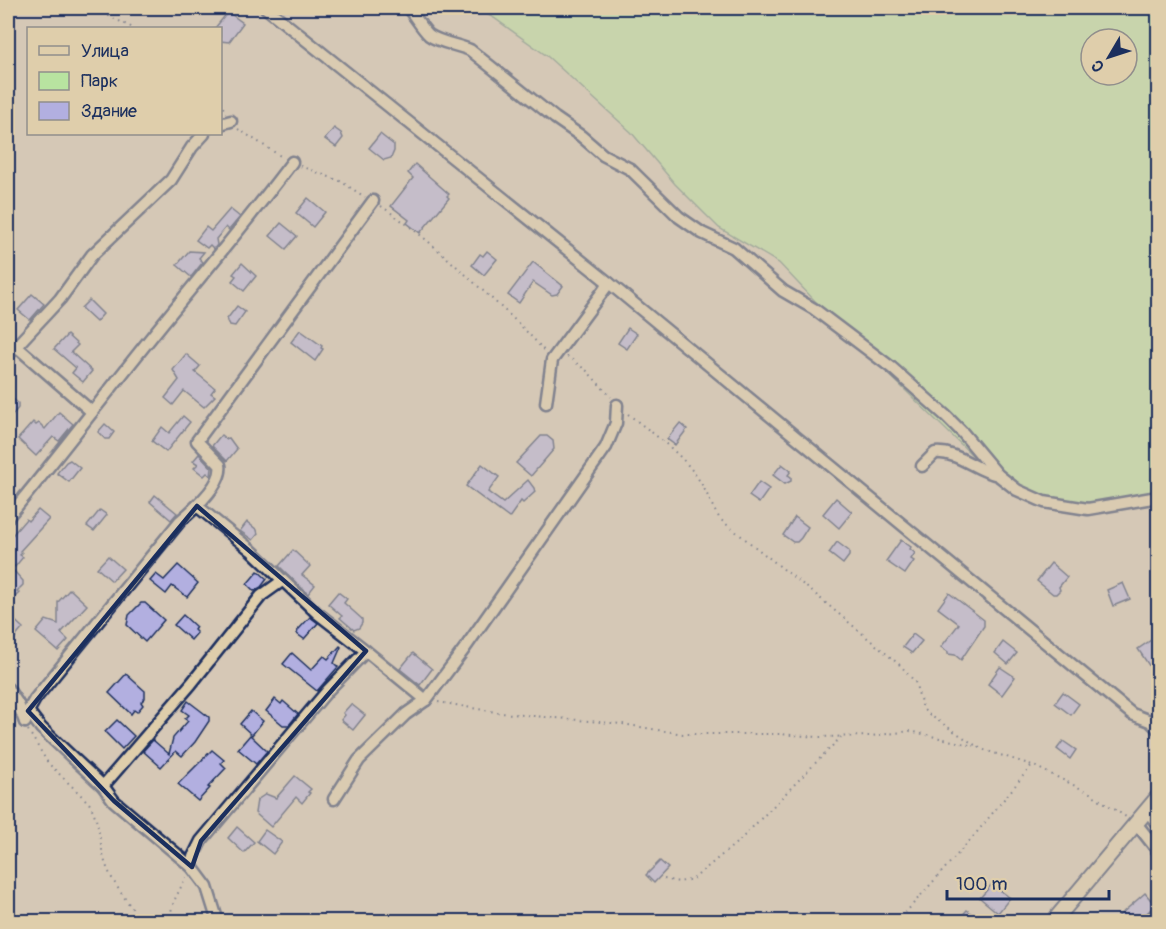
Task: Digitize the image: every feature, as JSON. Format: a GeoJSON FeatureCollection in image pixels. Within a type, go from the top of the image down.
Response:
{"type":"FeatureCollection","features":[{"type":"Feature","properties":{"kind":"main road"},"geometry":{"type":"LineString","coordinates":[[1053,921],[1158,797]]}},
{"type":"Feature","properties":{"kind":"street"},"geometry":{"type":"LineString","coordinates":[[266,8],[609,283],[1132,714],[1150,721],[1158,729]]}},
{"type":"Feature","properties":{"kind":"street"},"geometry":{"type":"LineString","coordinates":[[408,8],[428,34],[470,50],[603,155],[630,169],[679,218],[702,233],[734,248],[783,291],[814,309],[892,368],[963,433],[998,475],[1017,490],[1044,502],[1088,509],[1158,497]]}},
{"type":"Feature","properties":{"kind":"street"},"geometry":{"type":"LineString","coordinates":[[8,355],[60,299],[92,255],[171,180],[192,147],[203,135]]}},
{"type":"Feature","properties":{"kind":"street"},"geometry":{"type":"LineString","coordinates":[[8,517],[172,312],[242,229],[292,162]]}},
{"type":"Feature","properties":{"kind":"street"},"geometry":{"type":"LineString","coordinates":[[27,716],[34,699],[180,521],[197,506],[217,481],[222,470],[215,459],[197,441],[373,201]]}},
{"type":"Feature","properties":{"kind":"street"},"geometry":{"type":"LineString","coordinates":[[546,403],[552,360],[609,283]]}},
{"type":"Feature","properties":{"kind":"street"},"geometry":{"type":"LineString","coordinates":[[16,346],[92,412]]}},
{"type":"Feature","properties":{"kind":"street"},"geometry":{"type":"LineString","coordinates":[[334,799],[359,760],[406,714],[426,700],[465,648],[606,447],[616,423],[617,405]]}},
{"type":"Feature","properties":{"kind":"street"},"geometry":{"type":"LineString","coordinates":[[922,466],[935,453],[943,453],[980,470],[998,475]]}},
{"type":"Feature","properties":{"kind":"street"},"geometry":{"type":"LineString","coordinates":[[197,506],[251,550],[317,614],[426,700]]}},
{"type":"Feature","properties":{"kind":"street"},"geometry":{"type":"LineString","coordinates":[[103,786],[191,684],[261,596],[282,581]]}},
{"type":"Feature","properties":{"kind":"street"},"geometry":{"type":"LineString","coordinates":[[192,867],[193,857],[201,841],[328,690],[366,651]]}},
{"type":"Feature","properties":{"kind":"street"},"geometry":{"type":"LineString","coordinates":[[8,689],[27,716],[103,786],[114,801],[192,867],[207,887],[218,921]]}},
{"type":"Feature","properties":{"kind":"street"},"geometry":{"type":"LineString","coordinates":[[1146,810],[1158,825]]}},
{"type":"Feature","properties":{"kind":"street"},"geometry":{"type":"LineString","coordinates":[[1136,823],[1158,850]]}},
{"type":"Feature","properties":{"kind":"street"},"geometry":{"type":"LineString","coordinates":[[1148,921],[1158,912]]}},
{"type":"Feature","properties":{"kind":"path"},"geometry":{"type":"LineString","coordinates":[[99,8],[131,27]]}},
{"type":"Feature","properties":{"kind":"path"},"geometry":{"type":"LineString","coordinates":[[226,122],[292,162],[339,181],[400,219],[535,339],[552,360]]}},
{"type":"Feature","properties":{"kind":"path"},"geometry":{"type":"LineString","coordinates":[[560,351],[592,377],[617,405],[659,438],[687,464],[699,479],[711,507],[721,520],[902,666],[915,682],[923,709],[976,746]]}},
{"type":"Feature","properties":{"kind":"path"},"geometry":{"type":"LineString","coordinates":[[426,700],[501,713],[621,724],[683,734],[780,734],[841,737],[910,731],[976,746],[1032,765],[1090,793],[1136,823]]}},
{"type":"Feature","properties":{"kind":"path"},"geometry":{"type":"LineString","coordinates":[[27,716],[33,741],[48,763],[89,803],[94,812],[109,870],[142,921]]}},
{"type":"Feature","properties":{"kind":"path"},"geometry":{"type":"LineString","coordinates":[[664,879],[679,882],[693,879],[703,871],[740,840],[841,737]]}},
{"type":"Feature","properties":{"kind":"path"},"geometry":{"type":"LineString","coordinates":[[897,921],[973,837],[1032,765]]}},
{"type":"Feature","properties":{"kind":"path"},"geometry":{"type":"LineString","coordinates":[[168,921],[174,901],[192,867]]}},
{"type":"Feature","properties":{"kind":"highlighted area"},"geometry":{"type":"Polygon","coordinates":[[[197,506],[366,651],[201,841],[192,867],[114,801],[28,711],[197,506]]]}},
{"type":"Feature","properties":{"kind":"green space"},"geometry":{"type":"Polygon","coordinates":[[[475,8],[1158,8],[1158,500],[1093,508],[1054,503],[1009,485],[976,459],[835,322],[779,263],[719,228],[675,184],[631,132],[547,56],[494,18],[475,8]]]}},
{"type":"Feature","properties":{"kind":"building"},"geometry":{"type":"Polygon","coordinates":[[[228,12],[243,23],[229,42],[222,41],[222,27],[216,27],[228,12]]]}},
{"type":"Feature","properties":{"kind":"building"},"geometry":{"type":"Polygon","coordinates":[[[334,128],[341,133],[343,138],[336,147],[325,139],[334,128]]]}},
{"type":"Feature","properties":{"kind":"building"},"geometry":{"type":"Polygon","coordinates":[[[380,134],[394,145],[391,158],[384,160],[369,148],[380,134]]]}},
{"type":"Feature","properties":{"kind":"building"},"geometry":{"type":"Polygon","coordinates":[[[415,164],[449,194],[447,196],[449,198],[420,233],[407,223],[409,220],[391,206],[413,178],[408,173],[415,164]]]}},
{"type":"Feature","properties":{"kind":"building"},"geometry":{"type":"Polygon","coordinates":[[[308,198],[325,212],[313,227],[296,213],[308,198]]]}},
{"type":"Feature","properties":{"kind":"building"},"geometry":{"type":"Polygon","coordinates":[[[230,209],[240,217],[229,230],[226,227],[216,239],[217,245],[214,249],[210,245],[207,248],[196,240],[206,227],[211,231],[230,209]]]}},
{"type":"Feature","properties":{"kind":"building"},"geometry":{"type":"Polygon","coordinates":[[[281,223],[297,236],[286,249],[270,236],[281,223]]]}},
{"type":"Feature","properties":{"kind":"building"},"geometry":{"type":"Polygon","coordinates":[[[189,251],[204,252],[199,258],[203,262],[191,277],[177,265],[189,251]]]}},
{"type":"Feature","properties":{"kind":"building"},"geometry":{"type":"Polygon","coordinates":[[[487,251],[497,259],[484,275],[472,265],[480,254],[483,256],[487,251]]]}},
{"type":"Feature","properties":{"kind":"building"},"geometry":{"type":"Polygon","coordinates":[[[533,262],[563,286],[557,294],[552,295],[533,282],[519,303],[508,295],[533,262]]]}},
{"type":"Feature","properties":{"kind":"building"},"geometry":{"type":"Polygon","coordinates":[[[242,263],[256,276],[244,291],[232,281],[236,276],[233,274],[242,263]]]}},
{"type":"Feature","properties":{"kind":"building"},"geometry":{"type":"Polygon","coordinates":[[[32,294],[44,304],[30,320],[18,310],[32,294]]]}},
{"type":"Feature","properties":{"kind":"building"},"geometry":{"type":"Polygon","coordinates":[[[89,300],[103,314],[96,322],[81,308],[89,300]]]}},
{"type":"Feature","properties":{"kind":"building"},"geometry":{"type":"Polygon","coordinates":[[[237,306],[245,312],[235,326],[230,325],[227,319],[237,306]]]}},
{"type":"Feature","properties":{"kind":"building"},"geometry":{"type":"Polygon","coordinates":[[[628,328],[637,334],[627,349],[618,343],[628,328]]]}},
{"type":"Feature","properties":{"kind":"building"},"geometry":{"type":"Polygon","coordinates":[[[300,330],[322,346],[323,349],[315,361],[291,342],[300,330]]]}},
{"type":"Feature","properties":{"kind":"building"},"geometry":{"type":"Polygon","coordinates":[[[67,335],[78,345],[71,352],[92,371],[83,382],[72,373],[76,368],[54,349],[67,335]]]}},
{"type":"Feature","properties":{"kind":"building"},"geometry":{"type":"Polygon","coordinates":[[[186,354],[200,366],[195,372],[215,388],[211,393],[215,396],[204,407],[184,391],[173,405],[165,398],[179,380],[173,370],[186,354]]]}},
{"type":"Feature","properties":{"kind":"building"},"geometry":{"type":"Polygon","coordinates":[[[8,395],[18,403],[18,408],[8,421],[8,395]]]}},
{"type":"Feature","properties":{"kind":"building"},"geometry":{"type":"Polygon","coordinates":[[[59,412],[73,424],[59,441],[53,437],[36,456],[18,439],[33,422],[36,425],[39,423],[45,429],[59,412]]]}},
{"type":"Feature","properties":{"kind":"building"},"geometry":{"type":"Polygon","coordinates":[[[183,416],[190,422],[166,452],[152,441],[162,427],[169,433],[183,416]]]}},
{"type":"Feature","properties":{"kind":"building"},"geometry":{"type":"Polygon","coordinates":[[[680,423],[687,429],[675,445],[667,439],[680,423]]]}},
{"type":"Feature","properties":{"kind":"building"},"geometry":{"type":"Polygon","coordinates":[[[105,424],[114,432],[109,439],[105,439],[98,432],[105,424]]]}},
{"type":"Feature","properties":{"kind":"building"},"geometry":{"type":"Polygon","coordinates":[[[221,435],[226,439],[229,438],[237,449],[227,461],[212,446],[221,435]]]}},
{"type":"Feature","properties":{"kind":"building"},"geometry":{"type":"Polygon","coordinates":[[[541,436],[547,436],[553,441],[554,449],[531,476],[516,463],[541,436]]]}},
{"type":"Feature","properties":{"kind":"building"},"geometry":{"type":"Polygon","coordinates":[[[199,454],[212,468],[211,476],[207,473],[204,476],[194,468],[198,464],[193,461],[199,454]]]}},
{"type":"Feature","properties":{"kind":"building"},"geometry":{"type":"Polygon","coordinates":[[[70,460],[80,468],[69,482],[57,473],[70,460]]]}},
{"type":"Feature","properties":{"kind":"building"},"geometry":{"type":"Polygon","coordinates":[[[482,464],[499,477],[488,492],[503,503],[528,480],[534,488],[535,492],[523,503],[521,501],[509,518],[466,486],[482,464]]]}},
{"type":"Feature","properties":{"kind":"building"},"geometry":{"type":"Polygon","coordinates":[[[782,464],[791,471],[788,475],[791,481],[785,484],[773,475],[782,464]]]}},
{"type":"Feature","properties":{"kind":"building"},"geometry":{"type":"Polygon","coordinates":[[[759,482],[769,489],[759,503],[749,496],[759,482]]]}},
{"type":"Feature","properties":{"kind":"building"},"geometry":{"type":"Polygon","coordinates":[[[155,495],[177,513],[171,520],[150,502],[155,495]]]}},
{"type":"Feature","properties":{"kind":"building"},"geometry":{"type":"Polygon","coordinates":[[[836,498],[852,512],[839,528],[823,514],[836,498]]]}},
{"type":"Feature","properties":{"kind":"building"},"geometry":{"type":"Polygon","coordinates":[[[38,510],[49,519],[20,551],[23,557],[15,567],[8,560],[8,540],[26,519],[28,521],[38,510]]]}},
{"type":"Feature","properties":{"kind":"building"},"geometry":{"type":"Polygon","coordinates":[[[100,510],[107,515],[94,531],[87,526],[100,510]]]}},
{"type":"Feature","properties":{"kind":"building"},"geometry":{"type":"Polygon","coordinates":[[[795,517],[808,527],[797,542],[793,542],[783,535],[795,517]]]}},
{"type":"Feature","properties":{"kind":"building"},"geometry":{"type":"Polygon","coordinates":[[[247,522],[257,530],[258,534],[253,540],[240,531],[247,522]]]}},
{"type":"Feature","properties":{"kind":"building"},"geometry":{"type":"Polygon","coordinates":[[[901,540],[915,553],[911,559],[914,561],[905,574],[886,561],[901,540]]]}},
{"type":"Feature","properties":{"kind":"building"},"geometry":{"type":"Polygon","coordinates":[[[837,542],[849,551],[849,556],[843,564],[829,553],[837,542]]]}},
{"type":"Feature","properties":{"kind":"building"},"geometry":{"type":"Polygon","coordinates":[[[293,550],[310,566],[302,575],[315,585],[308,594],[279,566],[293,550]]]}},
{"type":"Feature","properties":{"kind":"building"},"geometry":{"type":"Polygon","coordinates":[[[108,556],[123,569],[112,581],[97,568],[108,556]]]}},
{"type":"Feature","properties":{"kind":"building"},"geometry":{"type":"Polygon","coordinates":[[[1051,563],[1067,577],[1056,594],[1037,581],[1051,563]]]}},
{"type":"Feature","properties":{"kind":"building"},"geometry":{"type":"Polygon","coordinates":[[[178,565],[198,583],[187,597],[172,586],[166,594],[150,581],[156,574],[164,580],[178,565]]]}},
{"type":"Feature","properties":{"kind":"building"},"geometry":{"type":"Polygon","coordinates":[[[14,571],[23,581],[23,585],[17,591],[19,593],[8,604],[8,577],[14,571]]]}},
{"type":"Feature","properties":{"kind":"building"},"geometry":{"type":"Polygon","coordinates":[[[258,571],[267,579],[261,587],[254,591],[247,584],[258,571]]]}},
{"type":"Feature","properties":{"kind":"building"},"geometry":{"type":"Polygon","coordinates":[[[1123,583],[1130,599],[1113,606],[1107,590],[1123,583]]]}},
{"type":"Feature","properties":{"kind":"building"},"geometry":{"type":"Polygon","coordinates":[[[70,589],[87,605],[61,633],[68,640],[58,651],[36,632],[46,620],[58,624],[58,602],[70,589]]]}},
{"type":"Feature","properties":{"kind":"building"},"geometry":{"type":"Polygon","coordinates":[[[338,592],[347,599],[344,603],[362,619],[359,628],[354,630],[328,604],[338,592]]]}},
{"type":"Feature","properties":{"kind":"building"},"geometry":{"type":"Polygon","coordinates":[[[949,593],[984,620],[984,626],[961,660],[955,655],[948,654],[941,647],[959,624],[938,608],[949,593]]]}},
{"type":"Feature","properties":{"kind":"building"},"geometry":{"type":"Polygon","coordinates":[[[141,603],[145,603],[164,620],[145,642],[127,625],[129,615],[141,603]]]}},
{"type":"Feature","properties":{"kind":"building"},"geometry":{"type":"Polygon","coordinates":[[[8,614],[23,628],[8,646],[8,614]]]}},
{"type":"Feature","properties":{"kind":"building"},"geometry":{"type":"Polygon","coordinates":[[[183,615],[196,627],[194,630],[197,633],[191,640],[174,625],[183,615]]]}},
{"type":"Feature","properties":{"kind":"building"},"geometry":{"type":"Polygon","coordinates":[[[310,617],[318,623],[304,639],[297,634],[298,630],[310,617]]]}},
{"type":"Feature","properties":{"kind":"building"},"geometry":{"type":"Polygon","coordinates":[[[913,634],[922,641],[912,653],[903,647],[913,634]]]}},
{"type":"Feature","properties":{"kind":"building"},"geometry":{"type":"Polygon","coordinates":[[[1154,638],[1158,645],[1158,679],[1138,649],[1154,638]]]}},
{"type":"Feature","properties":{"kind":"building"},"geometry":{"type":"Polygon","coordinates":[[[1003,642],[1017,653],[1008,664],[995,653],[1003,642]]]}},
{"type":"Feature","properties":{"kind":"building"},"geometry":{"type":"Polygon","coordinates":[[[340,646],[334,663],[338,667],[317,691],[283,664],[292,653],[311,670],[324,656],[328,659],[340,646]]]}},
{"type":"Feature","properties":{"kind":"building"},"geometry":{"type":"Polygon","coordinates":[[[413,653],[432,669],[420,685],[400,669],[413,653]]]}},
{"type":"Feature","properties":{"kind":"building"},"geometry":{"type":"Polygon","coordinates":[[[1000,667],[1015,677],[1002,695],[988,684],[1000,667]]]}},
{"type":"Feature","properties":{"kind":"building"},"geometry":{"type":"Polygon","coordinates":[[[126,674],[145,691],[145,698],[141,702],[143,705],[137,712],[134,710],[131,714],[109,693],[126,674]]]}},
{"type":"Feature","properties":{"kind":"building"},"geometry":{"type":"Polygon","coordinates":[[[1063,692],[1079,704],[1071,715],[1055,703],[1063,692]]]}},
{"type":"Feature","properties":{"kind":"building"},"geometry":{"type":"Polygon","coordinates":[[[275,699],[281,704],[283,701],[298,714],[289,725],[283,725],[266,711],[275,699]]]}},
{"type":"Feature","properties":{"kind":"building"},"geometry":{"type":"Polygon","coordinates":[[[188,701],[209,717],[209,721],[182,756],[176,751],[161,767],[143,751],[153,740],[169,754],[173,738],[188,721],[185,719],[189,715],[182,710],[188,701]]]}},
{"type":"Feature","properties":{"kind":"building"},"geometry":{"type":"Polygon","coordinates":[[[351,704],[365,715],[353,730],[341,720],[345,715],[343,713],[351,704]]]}},
{"type":"Feature","properties":{"kind":"building"},"geometry":{"type":"Polygon","coordinates":[[[251,711],[263,721],[252,735],[240,724],[251,711]]]}},
{"type":"Feature","properties":{"kind":"building"},"geometry":{"type":"Polygon","coordinates":[[[117,720],[134,736],[122,749],[105,732],[117,720]]]}},
{"type":"Feature","properties":{"kind":"building"},"geometry":{"type":"Polygon","coordinates":[[[250,735],[267,751],[256,764],[238,749],[250,735]]]}},
{"type":"Feature","properties":{"kind":"building"},"geometry":{"type":"Polygon","coordinates":[[[1063,741],[1076,750],[1070,759],[1057,749],[1063,741]]]}},
{"type":"Feature","properties":{"kind":"building"},"geometry":{"type":"Polygon","coordinates":[[[212,750],[224,760],[221,763],[226,768],[198,801],[178,784],[212,750]]]}},
{"type":"Feature","properties":{"kind":"building"},"geometry":{"type":"Polygon","coordinates":[[[295,776],[311,789],[308,792],[310,793],[302,803],[296,797],[271,827],[255,813],[257,800],[266,794],[276,798],[295,776]]]}},
{"type":"Feature","properties":{"kind":"building"},"geometry":{"type":"Polygon","coordinates":[[[237,827],[254,842],[244,853],[228,838],[237,827]]]}},
{"type":"Feature","properties":{"kind":"building"},"geometry":{"type":"Polygon","coordinates":[[[265,830],[282,842],[273,854],[257,841],[265,830]]]}},
{"type":"Feature","properties":{"kind":"building"},"geometry":{"type":"Polygon","coordinates":[[[660,861],[668,868],[654,883],[646,875],[660,861]]]}},
{"type":"Feature","properties":{"kind":"building"},"geometry":{"type":"Polygon","coordinates":[[[992,884],[1010,898],[998,913],[980,898],[992,884]]]}},
{"type":"Feature","properties":{"kind":"building"},"geometry":{"type":"Polygon","coordinates":[[[1145,893],[1155,905],[1139,921],[1113,921],[1145,893]]]}},
{"type":"Feature","properties":{"kind":"building"},"geometry":{"type":"Polygon","coordinates":[[[967,910],[981,921],[957,921],[967,910]]]}}]}
